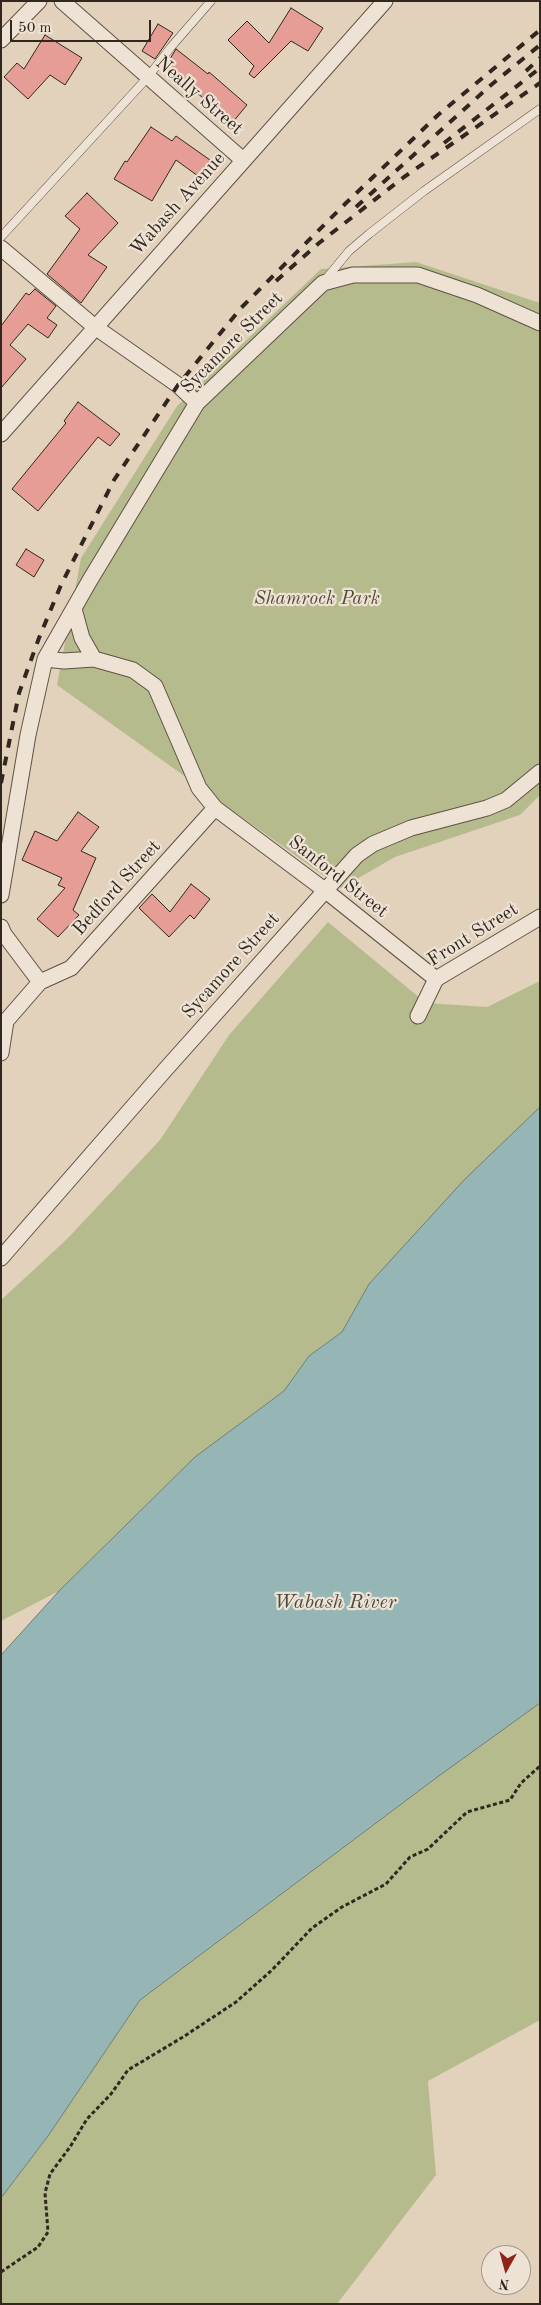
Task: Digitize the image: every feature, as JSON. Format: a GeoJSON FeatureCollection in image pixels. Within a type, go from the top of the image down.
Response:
{"type":"FeatureCollection","features":[{"type":"Feature","properties":{"kind":"street"},"geometry":{"type":"LineString","coordinates":[[1,40],[39,1]]}},
{"type":"Feature","properties":{"kind":"street","name":"Neally Street"},"geometry":{"type":"LineString","coordinates":[[62,1],[243,160]]}},
{"type":"Feature","properties":{"kind":"street","name":"Wabash Avenue"},"geometry":{"type":"LineString","coordinates":[[1,434],[385,1]]}},
{"type":"Feature","properties":{"kind":"street"},"geometry":{"type":"LineString","coordinates":[[1,248],[95,327],[178,385],[197,403]]}},
{"type":"Feature","properties":{"kind":"street"},"geometry":{"type":"LineString","coordinates":[[323,282],[353,275],[418,275],[476,295],[540,323]]}},
{"type":"Feature","properties":{"kind":"street","name":"Sycamore Street"},"geometry":{"type":"LineString","coordinates":[[1,895],[28,735],[45,659],[197,403],[323,282]]}},
{"type":"Feature","properties":{"kind":"street"},"geometry":{"type":"LineString","coordinates":[[74,609],[82,638],[94,659]]}},
{"type":"Feature","properties":{"kind":"street","name":"Sanford Street"},"geometry":{"type":"LineString","coordinates":[[45,659],[64,661],[94,659],[133,670],[155,686],[199,788],[215,808],[326,891],[436,979]]}},
{"type":"Feature","properties":{"kind":"street","name":"Sycamore Street"},"geometry":{"type":"LineString","coordinates":[[1,1258],[164,1070],[357,855],[374,844],[411,828],[487,808],[506,800],[540,772]]}},
{"type":"Feature","properties":{"kind":"street","name":"Bedford Street"},"geometry":{"type":"LineString","coordinates":[[1,1053],[6,1021],[40,982],[71,968],[215,808]]}},
{"type":"Feature","properties":{"kind":"street","name":"Front Street"},"geometry":{"type":"LineString","coordinates":[[418,1016],[436,979],[540,917]]}},
{"type":"Feature","properties":{"kind":"street"},"geometry":{"type":"LineString","coordinates":[[1,927],[4,934],[40,982]]}},
{"type":"Feature","properties":{"kind":"lane"},"geometry":{"type":"LineString","coordinates":[[1,237],[148,77],[211,1]]}},
{"type":"Feature","properties":{"kind":"lane"},"geometry":{"type":"LineString","coordinates":[[323,282],[349,252],[369,234],[424,191],[540,109]]}},
{"type":"Feature","properties":{"kind":"path"},"geometry":{"type":"LineString","coordinates":[[1,2272],[38,2247],[48,2232],[45,2193],[50,2174],[70,2147],[87,2119],[111,2094],[128,2070],[236,2002],[272,1970],[312,1928],[342,1907],[386,1884],[410,1857],[428,1849],[467,1812],[510,1800],[521,1783],[540,1766]]}},
{"type":"Feature","properties":{"kind":"green space","name":"Shamrock Park"},"geometry":{"type":"Polygon","coordinates":[[[416,262],[540,303],[540,795],[520,815],[395,857],[341,888],[57,685],[81,558],[177,406],[321,269],[416,262]]]}},
{"type":"Feature","properties":{"kind":"green space"},"geometry":{"type":"Polygon","coordinates":[[[328,922],[426,1003],[487,1007],[540,981],[540,1107],[369,1284],[342,1332],[309,1356],[284,1391],[195,1457],[59,1591],[1,1621],[1,1300],[66,1240],[160,1140],[229,1035],[328,922]]]}},
{"type":"Feature","properties":{"kind":"green space"},"geometry":{"type":"Polygon","coordinates":[[[540,1703],[540,2020],[428,2081],[436,2175],[337,2304],[1,2304],[1,2198],[48,2136],[140,2000],[436,1778],[540,1703]]]}},
{"type":"Feature","properties":{"kind":"water","name":"Wabash River"},"geometry":{"type":"Polygon","coordinates":[[[540,1107],[540,1703],[436,1778],[140,2000],[48,2136],[1,2198],[1,1655],[59,1591],[195,1457],[284,1391],[309,1356],[342,1332],[369,1284],[465,1179],[540,1107]]]}},
{"type":"Feature","properties":{"kind":"building"},"geometry":{"type":"Polygon","coordinates":[[[291,8],[323,28],[308,51],[291,41],[254,78],[249,74],[254,66],[228,40],[247,21],[269,43],[291,8]]]}},
{"type":"Feature","properties":{"kind":"building"},"geometry":{"type":"Polygon","coordinates":[[[158,24],[173,33],[155,59],[142,51],[158,24]]]}},
{"type":"Feature","properties":{"kind":"building"},"geometry":{"type":"Polygon","coordinates":[[[45,35],[82,58],[65,85],[50,75],[28,99],[4,77],[17,63],[24,69],[45,35]]]}},
{"type":"Feature","properties":{"kind":"building"},"geometry":{"type":"Polygon","coordinates":[[[176,49],[208,74],[209,72],[247,105],[232,123],[188,85],[187,87],[164,69],[176,49]]]}},
{"type":"Feature","properties":{"kind":"building"},"geometry":{"type":"Polygon","coordinates":[[[151,127],[172,141],[176,136],[210,160],[198,176],[176,160],[152,201],[114,179],[151,127]]]}},
{"type":"Feature","properties":{"kind":"building"},"geometry":{"type":"Polygon","coordinates":[[[87,193],[118,223],[88,255],[107,267],[81,303],[47,274],[80,229],[65,216],[87,193]]]}},
{"type":"Feature","properties":{"kind":"building"},"geometry":{"type":"Polygon","coordinates":[[[35,289],[56,306],[47,318],[57,325],[48,338],[28,324],[10,345],[26,359],[1,388],[1,326],[26,293],[29,295],[35,289]]]}},
{"type":"Feature","properties":{"kind":"building"},"geometry":{"type":"Polygon","coordinates":[[[78,402],[120,434],[110,446],[98,437],[38,511],[12,489],[66,423],[64,421],[78,402]]]}},
{"type":"Feature","properties":{"kind":"building"},"geometry":{"type":"Polygon","coordinates":[[[26,549],[44,560],[34,577],[16,565],[26,549]]]}},
{"type":"Feature","properties":{"kind":"building"},"geometry":{"type":"Polygon","coordinates":[[[78,812],[99,827],[81,851],[96,858],[73,910],[79,915],[58,937],[37,919],[65,888],[58,885],[62,878],[22,860],[35,831],[57,841],[78,812]]]}},
{"type":"Feature","properties":{"kind":"building"},"geometry":{"type":"Polygon","coordinates":[[[191,884],[210,899],[194,919],[190,915],[169,937],[139,908],[152,894],[170,912],[191,884]]]}},
{"type":"Feature","properties":{"kind":"railway"},"geometry":{"type":"LineString","coordinates":[[1,783],[19,693],[61,585],[114,480],[178,385],[241,308],[346,203],[438,115],[540,30]]}},
{"type":"Feature","properties":{"kind":"railway"},"geometry":{"type":"LineString","coordinates":[[356,207],[491,85],[540,45]]}},
{"type":"Feature","properties":{"kind":"railway"},"geometry":{"type":"LineString","coordinates":[[526,71],[540,58]]}},
{"type":"Feature","properties":{"kind":"railway"},"geometry":{"type":"LineString","coordinates":[[444,143],[540,68]]}},
{"type":"Feature","properties":{"kind":"railway"},"geometry":{"type":"LineString","coordinates":[[276,281],[319,243],[404,177],[540,83]]}}]}
